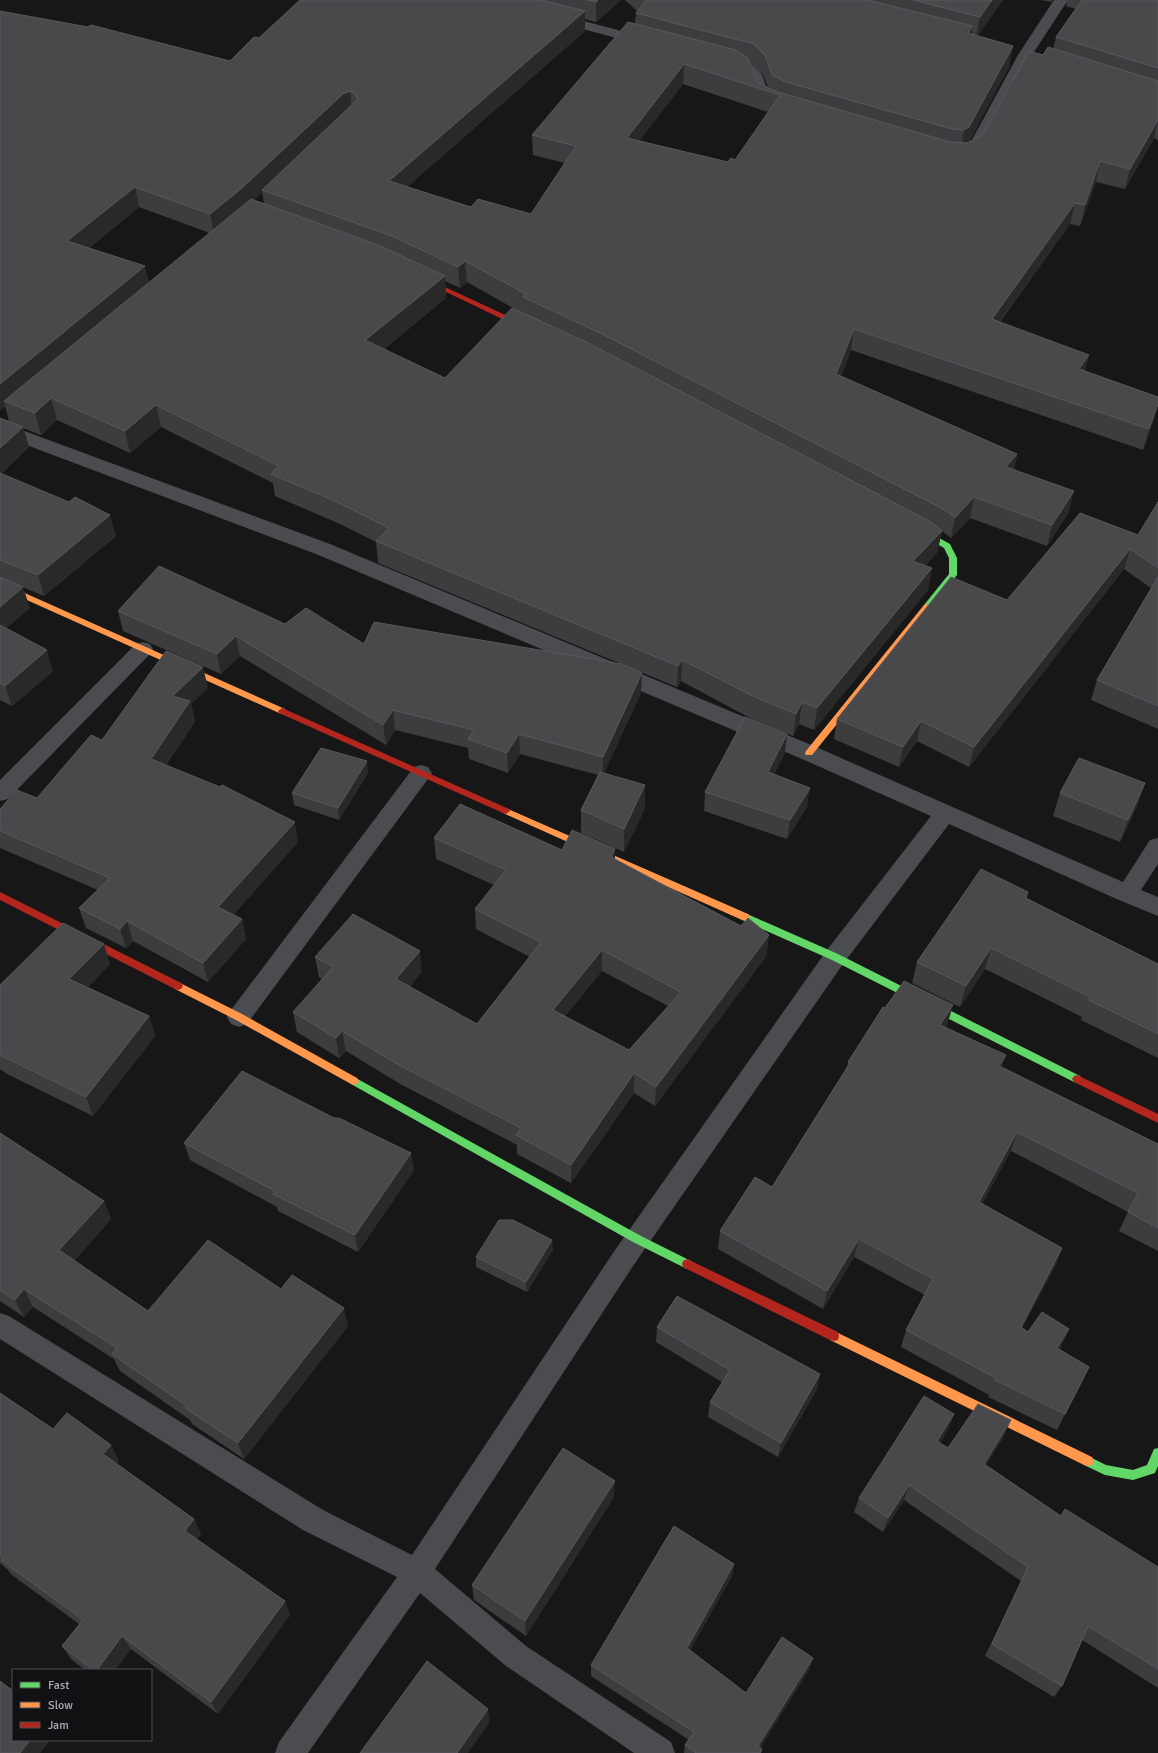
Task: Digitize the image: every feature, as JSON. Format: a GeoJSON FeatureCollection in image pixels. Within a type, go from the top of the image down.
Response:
{"type":"FeatureCollection","features":[{"type":"Feature","properties":{"kind":"street"},"geometry":{"type":"LineString","coordinates":[[947,156],[964,156],[973,152],[1025,55],[1061,0]]}},
{"type":"Feature","properties":{"kind":"street"},"geometry":{"type":"LineString","coordinates":[[541,14],[663,46]]}},
{"type":"Feature","properties":{"kind":"street"},"geometry":{"type":"LineString","coordinates":[[717,60],[752,70],[756,77],[762,99],[787,109]]}},
{"type":"Feature","properties":{"kind":"street"},"geometry":{"type":"LineString","coordinates":[[409,272],[538,333]]}},
{"type":"Feature","properties":{"kind":"street"},"geometry":{"type":"LineString","coordinates":[[2,422],[323,549],[809,753],[1158,908]]}},
{"type":"Feature","properties":{"kind":"street"},"geometry":{"type":"LineString","coordinates":[[809,753],[953,575],[953,558],[947,546],[907,523]]}},
{"type":"Feature","properties":{"kind":"street"},"geometry":{"type":"LineString","coordinates":[[0,585],[835,957],[1158,1119]]}},
{"type":"Feature","properties":{"kind":"street"},"geometry":{"type":"LineString","coordinates":[[0,793],[143,649]]}},
{"type":"Feature","properties":{"kind":"street"},"geometry":{"type":"LineString","coordinates":[[239,1017],[421,773]]}},
{"type":"Feature","properties":{"kind":"street"},"geometry":{"type":"LineString","coordinates":[[290,1753],[417,1572],[637,1240],[835,957],[946,813]]}},
{"type":"Feature","properties":{"kind":"street"},"geometry":{"type":"LineString","coordinates":[[1127,894],[1158,846]]}},
{"type":"Feature","properties":{"kind":"street"},"geometry":{"type":"LineString","coordinates":[[0,896],[239,1017],[637,1240],[1105,1470],[1133,1475],[1151,1469],[1158,1453]]}},
{"type":"Feature","properties":{"kind":"street"},"geometry":{"type":"LineString","coordinates":[[0,1325],[313,1520],[417,1572],[516,1656],[660,1753]]}},
{"type":"Feature","properties":{"kind":"building"},"geometry":{"type":"Polygon","coordinates":[[[300,0],[542,0],[585,11],[389,181],[471,207],[478,199],[531,214],[576,146],[532,135],[628,22],[736,50],[748,58],[758,83],[775,91],[950,142],[967,143],[983,135],[1029,51],[1043,55],[1048,47],[1158,81],[1158,120],[1130,169],[1100,161],[1085,205],[1075,203],[992,319],[1089,355],[1079,369],[1158,397],[1158,404],[1149,429],[854,329],[836,374],[1017,454],[1006,467],[1074,491],[1052,525],[974,497],[955,518],[947,511],[602,334],[523,297],[526,294],[465,261],[458,267],[392,236],[262,190],[358,99],[355,94],[350,91],[343,94],[242,188],[210,214],[135,187],[67,241],[145,266],[0,384],[0,11],[88,27],[91,25],[230,61],[254,37],[259,38],[300,0]],[[684,64],[627,138],[728,162],[731,158],[735,160],[780,95],[684,64]]]}},
{"type":"Feature","properties":{"kind":"building"},"geometry":{"type":"Polygon","coordinates":[[[587,0],[598,0],[596,2],[587,0]]]}},
{"type":"Feature","properties":{"kind":"building"},"geometry":{"type":"Polygon","coordinates":[[[646,0],[867,0],[973,26],[968,33],[1013,46],[969,127],[964,130],[952,129],[786,82],[772,75],[765,55],[754,44],[636,13],[646,0]]]}},
{"type":"Feature","properties":{"kind":"building"},"geometry":{"type":"Polygon","coordinates":[[[913,0],[992,0],[980,17],[913,0]]]}},
{"type":"Feature","properties":{"kind":"building"},"geometry":{"type":"Polygon","coordinates":[[[1082,0],[1158,0],[1158,68],[1056,37],[1082,0]]]}},
{"type":"Feature","properties":{"kind":"building"},"geometry":{"type":"Polygon","coordinates":[[[251,199],[378,245],[445,276],[365,340],[445,378],[512,308],[588,343],[931,522],[942,531],[913,561],[932,568],[817,708],[802,702],[796,714],[755,697],[682,660],[678,666],[376,541],[389,528],[337,502],[271,474],[279,466],[156,405],[125,431],[51,398],[35,413],[4,401],[251,199]]]}},
{"type":"Feature","properties":{"kind":"building"},"geometry":{"type":"Polygon","coordinates":[[[0,418],[23,427],[0,448],[0,418]]]}},
{"type":"Feature","properties":{"kind":"building"},"geometry":{"type":"Polygon","coordinates":[[[0,473],[69,502],[75,497],[110,515],[38,575],[0,560],[0,473]]]}},
{"type":"Feature","properties":{"kind":"building"},"geometry":{"type":"Polygon","coordinates":[[[1158,502],[1158,568],[1130,549],[974,747],[921,721],[903,747],[837,719],[951,577],[1007,600],[1080,513],[1138,535],[1158,502]]]}},
{"type":"Feature","properties":{"kind":"building"},"geometry":{"type":"Polygon","coordinates":[[[159,566],[285,624],[306,608],[364,644],[374,622],[622,664],[642,673],[603,757],[519,734],[507,753],[468,739],[474,730],[393,710],[383,725],[236,636],[217,654],[118,611],[159,566]]]}},
{"type":"Feature","properties":{"kind":"building"},"geometry":{"type":"Polygon","coordinates":[[[0,577],[23,587],[0,607],[0,577]]]}},
{"type":"Feature","properties":{"kind":"building"},"geometry":{"type":"Polygon","coordinates":[[[1158,577],[1158,706],[1097,680],[1158,577]]]}},
{"type":"Feature","properties":{"kind":"building"},"geometry":{"type":"Polygon","coordinates":[[[0,625],[47,650],[5,686],[0,683],[0,625]]]}},
{"type":"Feature","properties":{"kind":"building"},"geometry":{"type":"Polygon","coordinates":[[[166,651],[203,667],[173,696],[190,701],[151,759],[220,787],[222,785],[295,822],[218,907],[242,919],[203,963],[127,921],[120,929],[79,908],[110,878],[0,831],[0,809],[17,790],[37,798],[91,735],[102,740],[166,651]]]}},
{"type":"Feature","properties":{"kind":"building"},"geometry":{"type":"Polygon","coordinates":[[[745,717],[787,734],[768,772],[810,788],[790,820],[705,792],[745,717]]]}},
{"type":"Feature","properties":{"kind":"building"},"geometry":{"type":"Polygon","coordinates":[[[321,748],[367,761],[338,808],[292,793],[321,748]]]}},
{"type":"Feature","properties":{"kind":"building"},"geometry":{"type":"Polygon","coordinates":[[[1079,758],[1145,783],[1128,820],[1060,793],[1079,758]]]}},
{"type":"Feature","properties":{"kind":"building"},"geometry":{"type":"Polygon","coordinates":[[[600,772],[645,785],[624,829],[581,810],[600,772]]]}},
{"type":"Feature","properties":{"kind":"building"},"geometry":{"type":"Polygon","coordinates":[[[460,804],[562,850],[572,830],[615,849],[611,857],[741,926],[748,918],[769,935],[656,1087],[634,1073],[571,1165],[516,1135],[521,1128],[399,1065],[342,1031],[336,1038],[293,1012],[333,967],[315,957],[353,914],[420,951],[396,979],[477,1024],[541,942],[475,909],[506,870],[434,838],[460,804]],[[602,950],[553,1010],[629,1050],[681,992],[602,950]]]}},
{"type":"Feature","properties":{"kind":"building"},"geometry":{"type":"Polygon","coordinates":[[[981,869],[1028,892],[1025,898],[1158,964],[1158,1034],[1089,1000],[1090,997],[991,948],[966,986],[917,962],[981,869]]]}},
{"type":"Feature","properties":{"kind":"building"},"geometry":{"type":"Polygon","coordinates":[[[63,923],[104,944],[69,979],[149,1016],[86,1097],[0,1055],[0,985],[63,923]]]}},
{"type":"Feature","properties":{"kind":"building"},"geometry":{"type":"Polygon","coordinates":[[[904,981],[953,1005],[940,1025],[1006,1055],[999,1066],[1158,1144],[1158,1228],[1128,1212],[1138,1193],[1017,1132],[979,1202],[1062,1248],[1021,1327],[1028,1332],[1042,1312],[1069,1329],[1057,1348],[1089,1367],[1065,1414],[995,1380],[996,1378],[906,1330],[933,1279],[859,1239],[827,1291],[720,1231],[755,1177],[772,1187],[850,1063],[848,1062],[883,1007],[885,1008],[904,981]]]}},
{"type":"Feature","properties":{"kind":"building"},"geometry":{"type":"Polygon","coordinates":[[[242,1071],[334,1118],[339,1118],[411,1153],[355,1235],[273,1194],[275,1191],[184,1143],[242,1071]]]}},
{"type":"Feature","properties":{"kind":"building"},"geometry":{"type":"Polygon","coordinates":[[[0,1133],[104,1201],[59,1250],[148,1311],[208,1240],[281,1289],[292,1275],[344,1308],[238,1443],[185,1408],[187,1406],[112,1354],[117,1348],[24,1289],[15,1300],[0,1290],[0,1133]]]}},
{"type":"Feature","properties":{"kind":"building"},"geometry":{"type":"Polygon","coordinates":[[[499,1220],[513,1220],[552,1240],[526,1282],[476,1257],[499,1220]]]}},
{"type":"Feature","properties":{"kind":"building"},"geometry":{"type":"Polygon","coordinates":[[[677,1296],[820,1374],[781,1443],[710,1402],[730,1370],[657,1327],[677,1296]]]}},
{"type":"Feature","properties":{"kind":"building"},"geometry":{"type":"Polygon","coordinates":[[[0,1393],[53,1429],[67,1413],[111,1445],[103,1454],[194,1519],[185,1531],[285,1601],[211,1702],[122,1636],[98,1669],[92,1669],[62,1646],[83,1620],[1,1560],[3,1558],[0,1556],[0,1393]]]}},
{"type":"Feature","properties":{"kind":"building"},"geometry":{"type":"Polygon","coordinates":[[[924,1396],[954,1414],[937,1441],[948,1448],[978,1404],[1011,1420],[984,1464],[1061,1516],[1065,1509],[1158,1567],[1158,1669],[1088,1626],[1062,1686],[992,1644],[1028,1567],[909,1485],[888,1518],[859,1498],[924,1396]]]}},
{"type":"Feature","properties":{"kind":"building"},"geometry":{"type":"Polygon","coordinates":[[[563,1448],[615,1481],[525,1621],[472,1585],[563,1448]]]}},
{"type":"Feature","properties":{"kind":"building"},"geometry":{"type":"Polygon","coordinates":[[[674,1526],[734,1564],[687,1648],[746,1693],[782,1637],[813,1658],[758,1746],[762,1749],[760,1753],[696,1753],[685,1745],[694,1732],[591,1665],[674,1526]]]}},
{"type":"Feature","properties":{"kind":"building"},"geometry":{"type":"Polygon","coordinates":[[[427,1661],[488,1709],[457,1753],[360,1753],[427,1661]]]}},
{"type":"Feature","properties":{"kind":"building"},"geometry":{"type":"Polygon","coordinates":[[[0,1681],[12,1690],[12,1741],[29,1741],[20,1753],[0,1753],[0,1681]]]}},
{"type":"Feature","properties":{"kind":"traffic: fast"},"geometry":{"type":"LineString","coordinates":[[914,527],[947,546],[953,558],[953,575],[927,607]]}},
{"type":"Feature","properties":{"kind":"traffic: fast"},"geometry":{"type":"LineString","coordinates":[[745,917],[835,957],[1077,1079]]}},
{"type":"Feature","properties":{"kind":"traffic: fast"},"geometry":{"type":"LineString","coordinates":[[354,1081],[637,1239],[687,1264]]}},
{"type":"Feature","properties":{"kind":"traffic: fast"},"geometry":{"type":"LineString","coordinates":[[1088,1461],[1105,1470],[1133,1475],[1151,1469],[1158,1453]]}},
{"type":"Feature","properties":{"kind":"traffic: slow"},"geometry":{"type":"LineString","coordinates":[[0,585],[282,711]]}},
{"type":"Feature","properties":{"kind":"traffic: slow"},"geometry":{"type":"LineString","coordinates":[[809,753],[927,607]]}},
{"type":"Feature","properties":{"kind":"traffic: slow"},"geometry":{"type":"LineString","coordinates":[[506,811],[745,917]]}},
{"type":"Feature","properties":{"kind":"traffic: slow"},"geometry":{"type":"LineString","coordinates":[[178,986],[239,1017],[354,1081]]}},
{"type":"Feature","properties":{"kind":"traffic: slow"},"geometry":{"type":"LineString","coordinates":[[834,1336],[1088,1461]]}},
{"type":"Feature","properties":{"kind":"traffic: jam"},"geometry":{"type":"LineString","coordinates":[[419,277],[531,330]]}},
{"type":"Feature","properties":{"kind":"traffic: jam"},"geometry":{"type":"LineString","coordinates":[[282,711],[506,811]]}},
{"type":"Feature","properties":{"kind":"traffic: jam"},"geometry":{"type":"LineString","coordinates":[[0,896],[178,986]]}},
{"type":"Feature","properties":{"kind":"traffic: jam"},"geometry":{"type":"LineString","coordinates":[[1077,1079],[1158,1119]]}},
{"type":"Feature","properties":{"kind":"traffic: jam"},"geometry":{"type":"LineString","coordinates":[[687,1264],[834,1336]]}}]}
